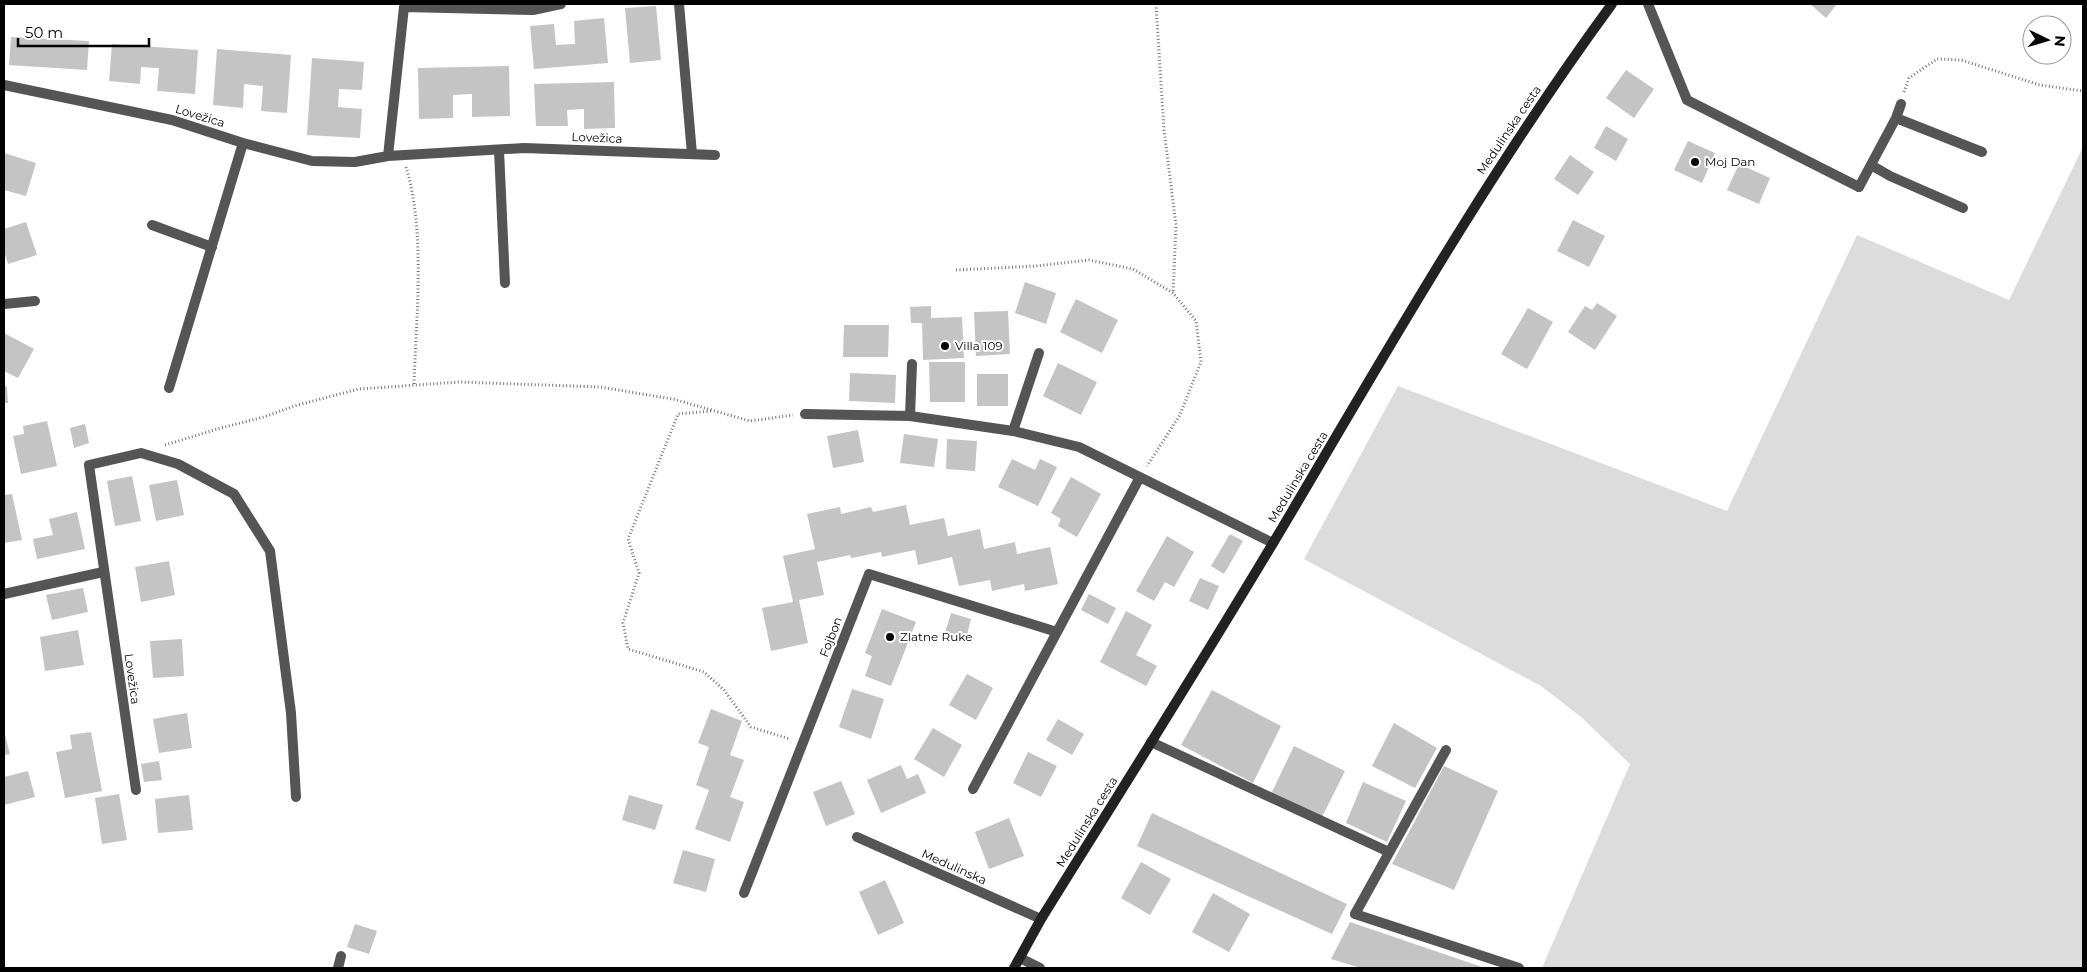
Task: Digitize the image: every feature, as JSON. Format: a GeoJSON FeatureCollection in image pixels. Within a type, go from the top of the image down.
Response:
{"type":"FeatureCollection","features":[{"type":"Feature","properties":{"kind":"main road","name":"Medulinska cesta"},"geometry":{"type":"LineString","coordinates":[[1014,968],[1041,920],[1273,544],[1459,230],[1518,136],[1612,4]]}},
{"type":"Feature","properties":{"kind":"street"},"geometry":{"type":"LineString","coordinates":[[388,156],[404,6],[533,10],[561,4]]}},
{"type":"Feature","properties":{"kind":"street"},"geometry":{"type":"LineString","coordinates":[[679,4],[692,154]]}},
{"type":"Feature","properties":{"kind":"street"},"geometry":{"type":"LineString","coordinates":[[1648,4],[1687,100],[1859,187],[1896,118],[1900,104]]}},
{"type":"Feature","properties":{"kind":"street","name":"Lovežica"},"geometry":{"type":"LineString","coordinates":[[4,84],[172,120],[243,143],[312,161],[355,162],[388,156],[524,148],[715,155]]}},
{"type":"Feature","properties":{"kind":"street"},"geometry":{"type":"LineString","coordinates":[[1896,118],[1982,152]]}},
{"type":"Feature","properties":{"kind":"street"},"geometry":{"type":"LineString","coordinates":[[169,388],[243,143]]}},
{"type":"Feature","properties":{"kind":"street"},"geometry":{"type":"LineString","coordinates":[[499,150],[506,283]]}},
{"type":"Feature","properties":{"kind":"street"},"geometry":{"type":"LineString","coordinates":[[1871,165],[1890,176],[1963,208]]}},
{"type":"Feature","properties":{"kind":"street"},"geometry":{"type":"LineString","coordinates":[[152,225],[212,247]]}},
{"type":"Feature","properties":{"kind":"street"},"geometry":{"type":"LineString","coordinates":[[4,304],[35,301]]}},
{"type":"Feature","properties":{"kind":"street"},"geometry":{"type":"LineString","coordinates":[[1013,431],[1039,353]]}},
{"type":"Feature","properties":{"kind":"street"},"geometry":{"type":"LineString","coordinates":[[910,416],[912,364]]}},
{"type":"Feature","properties":{"kind":"street"},"geometry":{"type":"LineString","coordinates":[[806,414],[910,416],[1013,431],[1079,447],[1273,544]]}},
{"type":"Feature","properties":{"kind":"street","name":"Lovežica"},"geometry":{"type":"LineString","coordinates":[[136,790],[88,465],[141,453],[178,464],[234,494],[270,551],[291,713],[296,797]]}},
{"type":"Feature","properties":{"kind":"street"},"geometry":{"type":"LineString","coordinates":[[974,789],[1140,477]]}},
{"type":"Feature","properties":{"kind":"street"},"geometry":{"type":"LineString","coordinates":[[4,594],[103,572]]}},
{"type":"Feature","properties":{"kind":"street","name":"Fojbon"},"geometry":{"type":"LineString","coordinates":[[744,893],[869,574],[1057,632]]}},
{"type":"Feature","properties":{"kind":"street"},"geometry":{"type":"LineString","coordinates":[[1151,742],[1389,852]]}},
{"type":"Feature","properties":{"kind":"street"},"geometry":{"type":"LineString","coordinates":[[1446,750],[1355,914],[1519,968]]}},
{"type":"Feature","properties":{"kind":"street","name":"Medulinska"},"geometry":{"type":"LineString","coordinates":[[857,837],[1041,920]]}},
{"type":"Feature","properties":{"kind":"street"},"geometry":{"type":"LineString","coordinates":[[338,968],[341,956]]}},
{"type":"Feature","properties":{"kind":"street"},"geometry":{"type":"LineString","coordinates":[[1020,958],[1040,968]]}},
{"type":"Feature","properties":{"kind":"path"},"geometry":{"type":"LineString","coordinates":[[1156,4],[1164,130],[1176,226],[1173,293]]}},
{"type":"Feature","properties":{"kind":"path"},"geometry":{"type":"LineString","coordinates":[[1900,104],[1909,78],[1937,59],[1961,60],[2040,84],[2083,91]]}},
{"type":"Feature","properties":{"kind":"path"},"geometry":{"type":"LineString","coordinates":[[402,155],[410,183],[418,244],[414,385]]}},
{"type":"Feature","properties":{"kind":"path"},"geometry":{"type":"LineString","coordinates":[[956,270],[1036,266],[1089,260],[1132,269],[1173,293],[1196,321],[1201,362],[1180,415],[1140,477]]}},
{"type":"Feature","properties":{"kind":"path"},"geometry":{"type":"LineString","coordinates":[[141,453],[221,428],[264,417],[294,406],[359,389],[460,382],[600,387],[673,399],[750,421],[806,414]]}},
{"type":"Feature","properties":{"kind":"path"},"geometry":{"type":"LineString","coordinates":[[714,411],[678,414],[628,538],[639,573],[623,623],[628,649],[704,672],[724,690],[751,728],[803,743]]}},
{"type":"Feature","properties":{"kind":"shaded area"},"geometry":{"type":"Polygon","coordinates":[[[2083,147],[2083,968],[1542,968],[1630,764],[1581,717],[1541,686],[1304,559],[1398,386],[1727,511],[1857,235],[2009,300],[2083,147]]]}},
{"type":"Feature","properties":{"kind":"building"},"geometry":{"type":"Polygon","coordinates":[[[1810,4],[1837,4],[1826,18],[1810,4]]]}},
{"type":"Feature","properties":{"kind":"building"},"geometry":{"type":"Polygon","coordinates":[[[656,6],[661,60],[630,63],[625,8],[656,6]]]}},
{"type":"Feature","properties":{"kind":"building"},"geometry":{"type":"Polygon","coordinates":[[[604,18],[608,63],[534,69],[530,26],[554,24],[556,45],[575,44],[574,21],[604,18]]]}},
{"type":"Feature","properties":{"kind":"building"},"geometry":{"type":"Polygon","coordinates":[[[11,37],[89,41],[87,70],[9,65],[11,37]]]}},
{"type":"Feature","properties":{"kind":"building"},"geometry":{"type":"Polygon","coordinates":[[[112,44],[198,50],[195,94],[157,91],[159,68],[141,67],[140,84],[109,81],[112,44]]]}},
{"type":"Feature","properties":{"kind":"building"},"geometry":{"type":"Polygon","coordinates":[[[217,49],[291,55],[287,113],[261,111],[263,86],[244,84],[243,108],[213,105],[217,49]]]}},
{"type":"Feature","properties":{"kind":"building"},"geometry":{"type":"Polygon","coordinates":[[[312,58],[364,62],[362,90],[339,89],[338,107],[362,109],[360,138],[307,135],[312,58]]]}},
{"type":"Feature","properties":{"kind":"building"},"geometry":{"type":"Polygon","coordinates":[[[509,66],[510,116],[472,117],[472,94],[453,95],[453,118],[419,119],[418,68],[509,66]]]}},
{"type":"Feature","properties":{"kind":"building"},"geometry":{"type":"Polygon","coordinates":[[[1626,70],[1654,89],[1634,118],[1606,98],[1626,70]]]}},
{"type":"Feature","properties":{"kind":"building"},"geometry":{"type":"Polygon","coordinates":[[[614,82],[615,128],[584,129],[584,109],[567,110],[568,126],[536,126],[534,84],[614,82]]]}},
{"type":"Feature","properties":{"kind":"building"},"geometry":{"type":"Polygon","coordinates":[[[1606,126],[1628,139],[1616,161],[1594,148],[1606,126]]]}},
{"type":"Feature","properties":{"kind":"building","name":"Moj Dan"},"geometry":{"type":"Polygon","coordinates":[[[1688,141],[1715,153],[1702,183],[1674,170],[1688,141]]]}},
{"type":"Feature","properties":{"kind":"building"},"geometry":{"type":"Polygon","coordinates":[[[4,153],[36,163],[26,196],[4,190],[4,153]]]}},
{"type":"Feature","properties":{"kind":"building"},"geometry":{"type":"Polygon","coordinates":[[[1570,155],[1594,172],[1578,195],[1554,179],[1570,155]]]}},
{"type":"Feature","properties":{"kind":"building"},"geometry":{"type":"Polygon","coordinates":[[[1739,164],[1770,178],[1759,204],[1727,190],[1739,164]]]}},
{"type":"Feature","properties":{"kind":"building"},"geometry":{"type":"Polygon","coordinates":[[[1573,220],[1605,236],[1589,267],[1557,251],[1573,220]]]}},
{"type":"Feature","properties":{"kind":"building"},"geometry":{"type":"Polygon","coordinates":[[[26,222],[37,255],[8,264],[4,251],[4,229],[26,222]]]}},
{"type":"Feature","properties":{"kind":"building"},"geometry":{"type":"Polygon","coordinates":[[[1025,282],[1056,293],[1046,324],[1015,313],[1025,282]]]}},
{"type":"Feature","properties":{"kind":"building"},"geometry":{"type":"Polygon","coordinates":[[[1076,299],[1118,320],[1102,353],[1060,332],[1076,299]]]}},
{"type":"Feature","properties":{"kind":"building"},"geometry":{"type":"Polygon","coordinates":[[[1597,303],[1617,316],[1595,350],[1568,332],[1585,306],[1592,310],[1597,303]]]}},
{"type":"Feature","properties":{"kind":"building"},"geometry":{"type":"Polygon","coordinates":[[[931,306],[931,318],[962,317],[964,358],[923,360],[922,323],[911,323],[910,307],[931,306]]]}},
{"type":"Feature","properties":{"kind":"building"},"geometry":{"type":"Polygon","coordinates":[[[1528,308],[1553,322],[1527,369],[1501,354],[1528,308]]]}},
{"type":"Feature","properties":{"kind":"building"},"geometry":{"type":"Polygon","coordinates":[[[1008,311],[1010,354],[976,356],[974,312],[1008,311]]]}},
{"type":"Feature","properties":{"kind":"building"},"geometry":{"type":"Polygon","coordinates":[[[844,325],[889,325],[888,357],[843,357],[844,325]]]}},
{"type":"Feature","properties":{"kind":"building"},"geometry":{"type":"Polygon","coordinates":[[[4,333],[34,349],[18,378],[4,371],[4,333]]]}},
{"type":"Feature","properties":{"kind":"building"},"geometry":{"type":"Polygon","coordinates":[[[929,362],[965,362],[965,402],[930,402],[929,362]]]}},
{"type":"Feature","properties":{"kind":"building"},"geometry":{"type":"Polygon","coordinates":[[[1058,363],[1097,382],[1081,415],[1043,396],[1058,363]]]}},
{"type":"Feature","properties":{"kind":"building"},"geometry":{"type":"Polygon","coordinates":[[[850,373],[896,375],[895,403],[849,401],[850,373]]]}},
{"type":"Feature","properties":{"kind":"building"},"geometry":{"type":"Polygon","coordinates":[[[977,374],[1008,374],[1008,406],[977,406],[977,374]]]}},
{"type":"Feature","properties":{"kind":"building"},"geometry":{"type":"Polygon","coordinates":[[[4,385],[7,387],[8,403],[4,403],[4,385]]]}},
{"type":"Feature","properties":{"kind":"building"},"geometry":{"type":"Polygon","coordinates":[[[47,421],[57,466],[21,474],[13,436],[24,434],[23,426],[47,421]]]}},
{"type":"Feature","properties":{"kind":"building"},"geometry":{"type":"Polygon","coordinates":[[[85,424],[89,443],[74,448],[70,428],[85,424]]]}},
{"type":"Feature","properties":{"kind":"building"},"geometry":{"type":"Polygon","coordinates":[[[858,430],[864,462],[833,468],[827,436],[858,430]]]}},
{"type":"Feature","properties":{"kind":"building"},"geometry":{"type":"Polygon","coordinates":[[[904,434],[938,439],[934,467],[900,463],[904,434]]]}},
{"type":"Feature","properties":{"kind":"building"},"geometry":{"type":"Polygon","coordinates":[[[947,439],[977,441],[975,471],[946,469],[947,439]]]}},
{"type":"Feature","properties":{"kind":"building"},"geometry":{"type":"Polygon","coordinates":[[[1012,459],[1035,470],[1040,459],[1057,467],[1038,506],[998,487],[1012,459]]]}},
{"type":"Feature","properties":{"kind":"building"},"geometry":{"type":"Polygon","coordinates":[[[132,476],[141,521],[115,526],[107,481],[132,476]]]}},
{"type":"Feature","properties":{"kind":"building"},"geometry":{"type":"Polygon","coordinates":[[[1071,477],[1101,494],[1077,537],[1058,526],[1061,519],[1051,513],[1071,477]]]}},
{"type":"Feature","properties":{"kind":"building"},"geometry":{"type":"Polygon","coordinates":[[[177,480],[184,515],[156,521],[149,485],[177,480]]]}},
{"type":"Feature","properties":{"kind":"building"},"geometry":{"type":"Polygon","coordinates":[[[12,494],[22,540],[4,543],[4,495],[12,494]]]}},
{"type":"Feature","properties":{"kind":"building"},"geometry":{"type":"Polygon","coordinates":[[[906,505],[910,525],[944,518],[948,536],[980,529],[984,549],[1015,542],[1017,554],[1050,547],[1058,584],[1025,591],[1024,584],[992,591],[990,580],[959,586],[952,557],[918,565],[915,550],[882,557],[881,552],[851,558],[850,555],[817,562],[824,595],[799,600],[808,643],[771,651],[762,608],[793,602],[783,556],[815,549],[807,514],[840,507],[841,514],[871,507],[873,512],[906,505]]]}},
{"type":"Feature","properties":{"kind":"building"},"geometry":{"type":"Polygon","coordinates":[[[77,512],[85,549],[37,559],[33,539],[53,535],[49,519],[77,512]]]}},
{"type":"Feature","properties":{"kind":"building"},"geometry":{"type":"Polygon","coordinates":[[[1230,534],[1243,541],[1224,574],[1211,566],[1230,534]]]}},
{"type":"Feature","properties":{"kind":"building"},"geometry":{"type":"Polygon","coordinates":[[[1167,536],[1194,552],[1174,587],[1165,582],[1154,601],[1136,591],[1167,536]]]}},
{"type":"Feature","properties":{"kind":"building"},"geometry":{"type":"Polygon","coordinates":[[[169,561],[175,595],[141,602],[135,567],[169,561]]]}},
{"type":"Feature","properties":{"kind":"building"},"geometry":{"type":"Polygon","coordinates":[[[1200,578],[1219,586],[1208,610],[1189,601],[1200,578]]]}},
{"type":"Feature","properties":{"kind":"building"},"geometry":{"type":"Polygon","coordinates":[[[83,588],[88,612],[52,620],[46,595],[83,588]]]}},
{"type":"Feature","properties":{"kind":"building"},"geometry":{"type":"Polygon","coordinates":[[[1089,594],[1116,608],[1108,624],[1081,610],[1089,594]]]}},
{"type":"Feature","properties":{"kind":"building","name":"Zlatne Ruke"},"geometry":{"type":"Polygon","coordinates":[[[882,609],[916,622],[891,686],[865,676],[872,656],[865,653],[882,609]]]}},
{"type":"Feature","properties":{"kind":"building"},"geometry":{"type":"Polygon","coordinates":[[[1126,611],[1152,625],[1136,655],[1157,666],[1146,686],[1100,662],[1126,611]]]}},
{"type":"Feature","properties":{"kind":"building"},"geometry":{"type":"Polygon","coordinates":[[[951,613],[971,619],[966,639],[945,633],[951,613]]]}},
{"type":"Feature","properties":{"kind":"building"},"geometry":{"type":"Polygon","coordinates":[[[78,630],[84,665],[45,671],[40,637],[78,630]]]}},
{"type":"Feature","properties":{"kind":"building"},"geometry":{"type":"Polygon","coordinates":[[[182,639],[184,676],[153,678],[150,641],[182,639]]]}},
{"type":"Feature","properties":{"kind":"building"},"geometry":{"type":"Polygon","coordinates":[[[967,674],[993,688],[976,720],[949,705],[967,674]]]}},
{"type":"Feature","properties":{"kind":"building"},"geometry":{"type":"Polygon","coordinates":[[[852,689],[884,699],[871,739],[839,727],[852,689]]]}},
{"type":"Feature","properties":{"kind":"building"},"geometry":{"type":"Polygon","coordinates":[[[1212,690],[1281,726],[1253,783],[1181,745],[1212,690]]]}},
{"type":"Feature","properties":{"kind":"building"},"geometry":{"type":"Polygon","coordinates":[[[711,709],[742,721],[730,755],[744,760],[730,797],[744,802],[730,842],[695,829],[709,790],[696,785],[709,747],[698,743],[711,709]]]}},
{"type":"Feature","properties":{"kind":"building"},"geometry":{"type":"Polygon","coordinates":[[[187,713],[192,748],[159,753],[153,719],[187,713]]]}},
{"type":"Feature","properties":{"kind":"building"},"geometry":{"type":"Polygon","coordinates":[[[1058,719],[1084,734],[1072,755],[1046,740],[1058,719]]]}},
{"type":"Feature","properties":{"kind":"building"},"geometry":{"type":"Polygon","coordinates":[[[1394,723],[1437,748],[1415,788],[1372,766],[1394,723]]]}},
{"type":"Feature","properties":{"kind":"building"},"geometry":{"type":"Polygon","coordinates":[[[933,728],[962,745],[944,777],[914,759],[933,728]]]}},
{"type":"Feature","properties":{"kind":"building"},"geometry":{"type":"Polygon","coordinates":[[[4,731],[10,754],[4,755],[4,731]]]}},
{"type":"Feature","properties":{"kind":"building"},"geometry":{"type":"Polygon","coordinates":[[[91,732],[102,791],[65,798],[56,752],[72,749],[70,735],[91,732]]]}},
{"type":"Feature","properties":{"kind":"building"},"geometry":{"type":"Polygon","coordinates":[[[1294,746],[1345,771],[1322,817],[1272,792],[1294,746]]]}},
{"type":"Feature","properties":{"kind":"building"},"geometry":{"type":"Polygon","coordinates":[[[1028,752],[1057,766],[1041,797],[1013,783],[1028,752]]]}},
{"type":"Feature","properties":{"kind":"building"},"geometry":{"type":"Polygon","coordinates":[[[159,761],[162,780],[144,782],[141,764],[159,761]]]}},
{"type":"Feature","properties":{"kind":"building"},"geometry":{"type":"Polygon","coordinates":[[[901,765],[907,779],[918,774],[926,793],[881,813],[867,780],[901,765]]]}},
{"type":"Feature","properties":{"kind":"building"},"geometry":{"type":"Polygon","coordinates":[[[1444,766],[1498,791],[1454,890],[1392,864],[1444,766]]]}},
{"type":"Feature","properties":{"kind":"building"},"geometry":{"type":"Polygon","coordinates":[[[28,771],[35,797],[4,805],[4,777],[28,771]]]}},
{"type":"Feature","properties":{"kind":"building"},"geometry":{"type":"Polygon","coordinates":[[[841,781],[855,814],[826,826],[813,792],[841,781]]]}},
{"type":"Feature","properties":{"kind":"building"},"geometry":{"type":"Polygon","coordinates":[[[1363,782],[1406,801],[1387,842],[1346,823],[1363,782]]]}},
{"type":"Feature","properties":{"kind":"building"},"geometry":{"type":"Polygon","coordinates":[[[119,794],[127,840],[102,844],[95,798],[119,794]]]}},
{"type":"Feature","properties":{"kind":"building"},"geometry":{"type":"Polygon","coordinates":[[[189,795],[193,830],[158,833],[155,799],[189,795]]]}},
{"type":"Feature","properties":{"kind":"building"},"geometry":{"type":"Polygon","coordinates":[[[629,795],[663,805],[655,830],[622,820],[629,795]]]}},
{"type":"Feature","properties":{"kind":"building"},"geometry":{"type":"Polygon","coordinates":[[[1152,813],[1347,904],[1332,934],[1137,846],[1152,813]]]}},
{"type":"Feature","properties":{"kind":"building"},"geometry":{"type":"Polygon","coordinates":[[[1009,818],[1024,856],[989,869],[975,832],[1009,818]]]}},
{"type":"Feature","properties":{"kind":"building"},"geometry":{"type":"Polygon","coordinates":[[[683,850],[715,859],[706,892],[673,883],[683,850]]]}},
{"type":"Feature","properties":{"kind":"building"},"geometry":{"type":"Polygon","coordinates":[[[1141,862],[1171,879],[1150,915],[1121,898],[1141,862]]]}},
{"type":"Feature","properties":{"kind":"building"},"geometry":{"type":"Polygon","coordinates":[[[885,880],[904,923],[878,935],[859,892],[885,880]]]}},
{"type":"Feature","properties":{"kind":"building"},"geometry":{"type":"Polygon","coordinates":[[[1213,893],[1250,914],[1229,952],[1192,932],[1213,893]]]}},
{"type":"Feature","properties":{"kind":"building"},"geometry":{"type":"Polygon","coordinates":[[[1350,922],[1485,968],[1361,968],[1331,959],[1350,922]]]}},
{"type":"Feature","properties":{"kind":"building"},"geometry":{"type":"Polygon","coordinates":[[[355,924],[377,931],[369,954],[347,947],[355,924]]]}},
{"type":"Feature","properties":{"kind":"place","name":"Moj Dan"},"geometry":{"type":"Point","coordinates":[1695,162]}},
{"type":"Feature","properties":{"kind":"place","name":"Villa 109"},"geometry":{"type":"Point","coordinates":[945,346]}},
{"type":"Feature","properties":{"kind":"place","name":"Zlatne Ruke"},"geometry":{"type":"Point","coordinates":[890,637]}}]}
